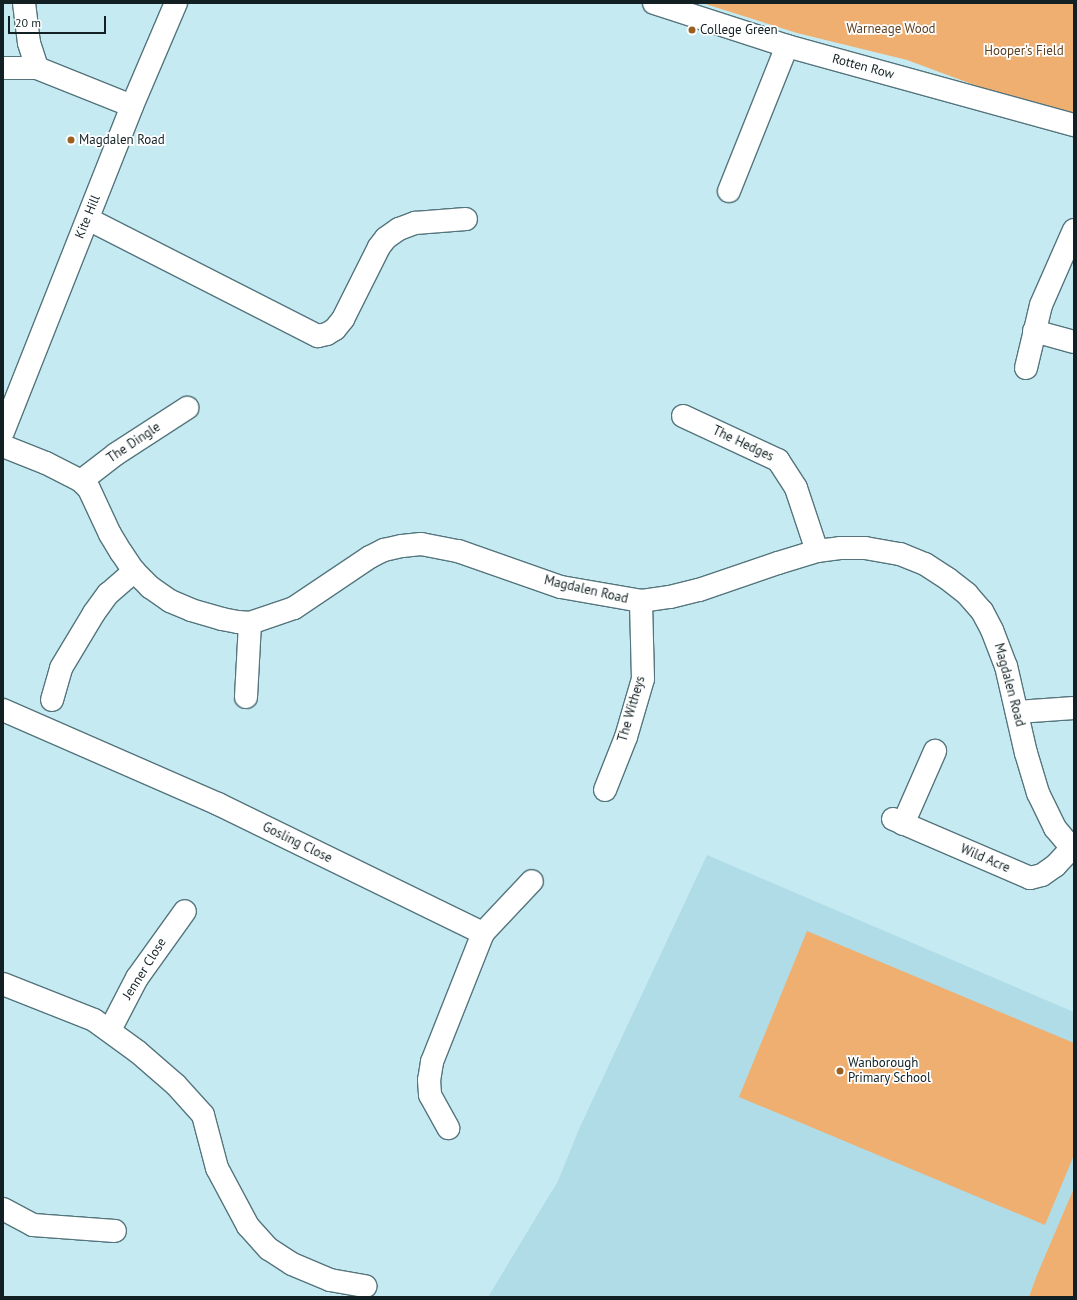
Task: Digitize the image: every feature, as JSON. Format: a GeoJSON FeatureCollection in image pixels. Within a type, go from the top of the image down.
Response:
{"type":"FeatureCollection","features":[{"type":"Feature","properties":{"kind":"street"},"geometry":{"type":"LineString","coordinates":[[24,3],[29,43],[37,68]]}},
{"type":"Feature","properties":{"kind":"street","name":"Kite Hill"},"geometry":{"type":"LineString","coordinates":[[3,432],[132,106],[176,3]]}},
{"type":"Feature","properties":{"kind":"street","name":"Rotten Row"},"geometry":{"type":"LineString","coordinates":[[654,3],[787,46],[1074,126]]}},
{"type":"Feature","properties":{"kind":"street"},"geometry":{"type":"LineString","coordinates":[[729,191],[787,46]]}},
{"type":"Feature","properties":{"kind":"street"},"geometry":{"type":"LineString","coordinates":[[3,68],[37,68],[132,106]]}},
{"type":"Feature","properties":{"kind":"street"},"geometry":{"type":"LineString","coordinates":[[88,218],[318,336],[327,334],[335,329],[343,319],[379,247],[386,238],[399,229],[415,223],[466,219]]}},
{"type":"Feature","properties":{"kind":"street"},"geometry":{"type":"LineString","coordinates":[[1026,368],[1034,331],[1047,289],[1074,230]]}},
{"type":"Feature","properties":{"kind":"street"},"geometry":{"type":"LineString","coordinates":[[1034,331],[1074,342]]}},
{"type":"Feature","properties":{"kind":"street","name":"The Dingle"},"geometry":{"type":"LineString","coordinates":[[82,481],[116,454],[187,408]]}},
{"type":"Feature","properties":{"kind":"street","name":"The Hedges"},"geometry":{"type":"LineString","coordinates":[[683,416],[778,460],[788,473],[796,488],[817,551]]}},
{"type":"Feature","properties":{"kind":"street","name":"Magdalen Road"},"geometry":{"type":"LineString","coordinates":[[3,446],[46,463],[82,481],[89,489],[110,534],[134,571],[150,587],[170,600],[191,610],[222,620],[250,623],[294,608],[355,566],[384,550],[420,544],[458,551],[561,587],[641,601],[670,597],[699,590],[817,551],[840,548],[865,548],[900,554],[925,564],[962,590],[982,611],[992,630],[1006,666],[1026,753],[1038,793],[1055,828],[1072,850]]}},
{"type":"Feature","properties":{"kind":"street"},"geometry":{"type":"LineString","coordinates":[[52,700],[61,668],[94,613],[108,594],[134,571]]}},
{"type":"Feature","properties":{"kind":"street","name":"The Witheys"},"geometry":{"type":"LineString","coordinates":[[605,790],[626,737],[643,679],[641,601]]}},
{"type":"Feature","properties":{"kind":"street"},"geometry":{"type":"LineString","coordinates":[[246,697],[250,623]]}},
{"type":"Feature","properties":{"kind":"street"},"geometry":{"type":"LineString","coordinates":[[1017,712],[1074,708]]}},
{"type":"Feature","properties":{"kind":"street","name":"Gosling Close"},"geometry":{"type":"LineString","coordinates":[[3,710],[218,804],[483,933]]}},
{"type":"Feature","properties":{"kind":"street","name":"Wild Acre"},"geometry":{"type":"LineString","coordinates":[[935,751],[898,821],[1030,878],[1042,875],[1055,866],[1072,850]]}},
{"type":"Feature","properties":{"kind":"street"},"geometry":{"type":"LineString","coordinates":[[448,1128],[430,1095],[429,1080],[432,1062],[483,933],[532,880]]}},
{"type":"Feature","properties":{"kind":"street","name":"Jenner Close"},"geometry":{"type":"LineString","coordinates":[[110,1030],[137,978],[185,911]]}},
{"type":"Feature","properties":{"kind":"street"},"geometry":{"type":"LineString","coordinates":[[3,984],[94,1020],[110,1030],[138,1052],[176,1085],[203,1115],[217,1168],[248,1226],[268,1249],[292,1264],[330,1280],[365,1286]]}},
{"type":"Feature","properties":{"kind":"street"},"geometry":{"type":"LineString","coordinates":[[3,1209],[33,1225],[115,1231]]}},
{"type":"Feature","properties":{"kind":"shaded area","name":"Wanborough Primary School"},"geometry":{"type":"Polygon","coordinates":[[[707,855],[1074,1012],[1074,1188],[1029,1297],[488,1297],[558,1181],[579,1129],[707,855]]]}},
{"type":"Feature","properties":{"kind":"green space","name":"Hooper's Field"},"geometry":{"type":"Polygon","coordinates":[[[702,3],[1074,3],[1074,122],[907,60],[797,33],[702,3]]]}},
{"type":"Feature","properties":{"kind":"green space"},"geometry":{"type":"Polygon","coordinates":[[[807,931],[1074,1043],[1074,1155],[1045,1225],[739,1097],[807,931]]]}},
{"type":"Feature","properties":{"kind":"green space"},"geometry":{"type":"Polygon","coordinates":[[[1074,1188],[1074,1297],[1029,1297],[1037,1275],[1074,1188]]]}},
{"type":"Feature","properties":{"kind":"place","name":"College Green"},"geometry":{"type":"Point","coordinates":[692,30]}},
{"type":"Feature","properties":{"kind":"place","name":"Magdalen Road"},"geometry":{"type":"Point","coordinates":[71,140]}},
{"type":"Feature","properties":{"kind":"place","name":"Wanborough Primary School"},"geometry":{"type":"Point","coordinates":[840,1071]}},
{"type":"Feature","properties":{"kind":"park label","name":"Warneage Wood"},"geometry":{"type":"Point","coordinates":[891,29]}}]}
